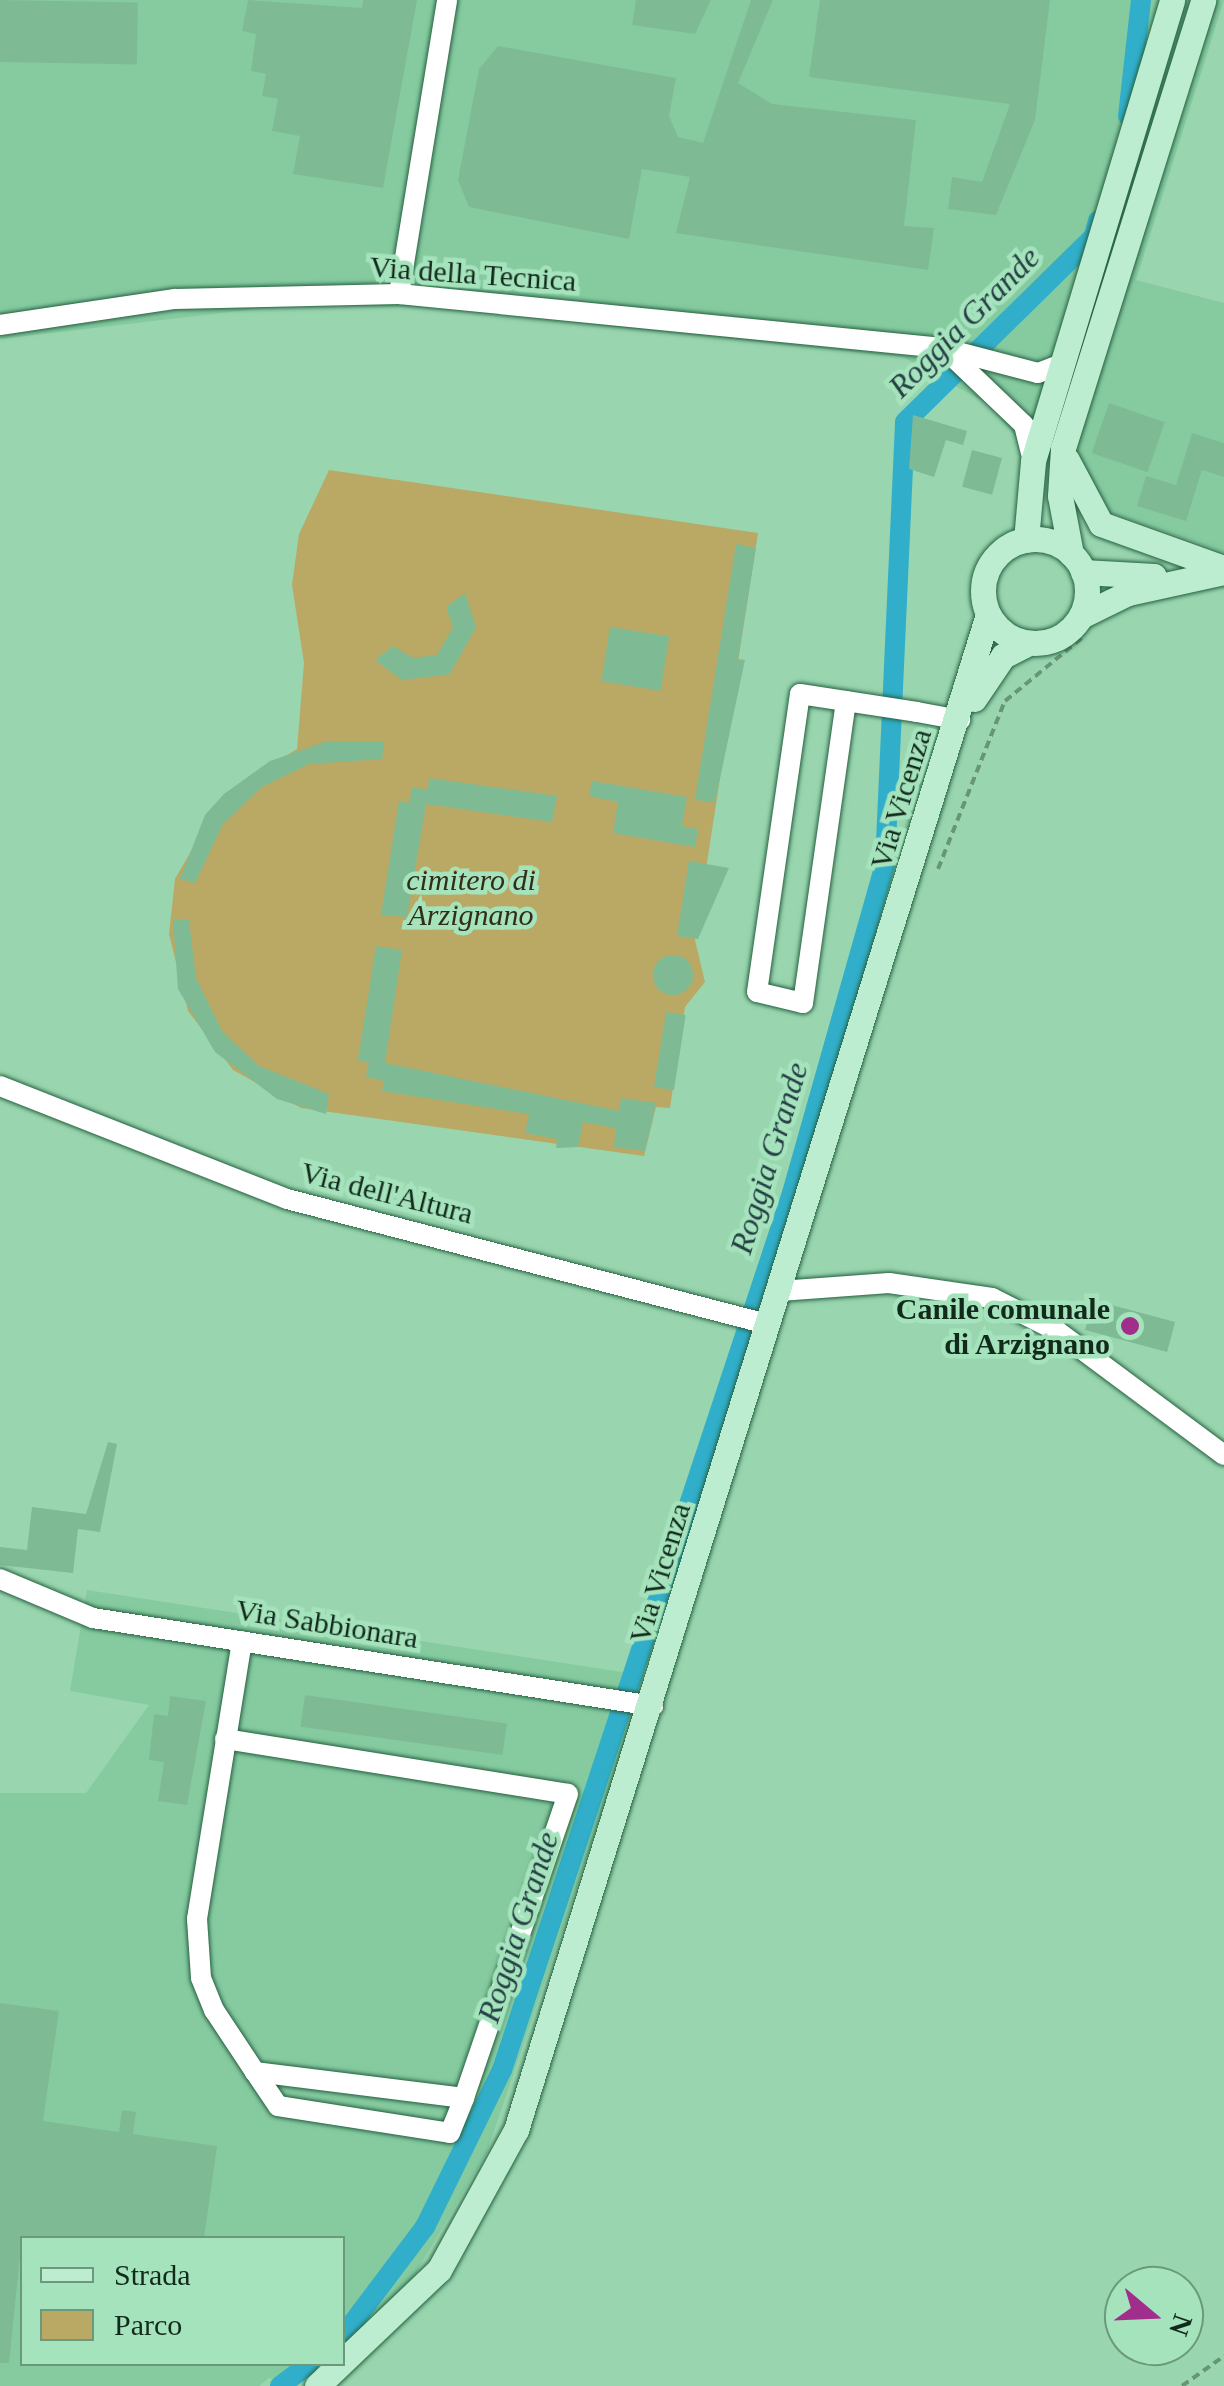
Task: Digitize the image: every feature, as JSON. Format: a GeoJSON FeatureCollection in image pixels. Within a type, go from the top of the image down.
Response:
{"type":"FeatureCollection","features":[{"type":"Feature","properties":{"kind":"main road"},"geometry":{"type":"LineString","coordinates":[[1172,0],[1033,461],[1026,540],[1077,563],[1224,570]]}},
{"type":"Feature","properties":{"kind":"main road"},"geometry":{"type":"LineString","coordinates":[[1086,624],[1077,563],[1060,496],[1063,448],[1203,0]]}},
{"type":"Feature","properties":{"kind":"main road"},"geometry":{"type":"LineString","coordinates":[[1063,448],[1081,501],[1101,524],[1224,570]]}},
{"type":"Feature","properties":{"kind":"main road","name":"Via Vicenza"},"geometry":{"type":"LineString","coordinates":[[345,2361],[393,2319],[475,2216],[544,2056],[960,720],[988,616],[988,568],[1026,540]]}},
{"type":"Feature","properties":{"kind":"main road","name":"Via Vicenza"},"geometry":{"type":"LineString","coordinates":[[960,720],[1003,656],[1086,624],[1128,593],[1224,570]]}},
{"type":"Feature","properties":{"kind":"main road"},"geometry":{"type":"LineString","coordinates":[[988,616],[1028,644]]}},
{"type":"Feature","properties":{"kind":"main road","name":"Via Vicenza"},"geometry":{"type":"LineString","coordinates":[[317,2386],[340,2366]]}},
{"type":"Feature","properties":{"kind":"street"},"geometry":{"type":"LineString","coordinates":[[399,294],[446,0]]}},
{"type":"Feature","properties":{"kind":"street","name":"Via della Tecnica"},"geometry":{"type":"LineString","coordinates":[[0,325],[175,299],[399,294],[942,348],[1002,370],[1038,373],[1064,363]]}},
{"type":"Feature","properties":{"kind":"street"},"geometry":{"type":"LineString","coordinates":[[942,348],[1024,425],[1033,461]]}},
{"type":"Feature","properties":{"kind":"street"},"geometry":{"type":"LineString","coordinates":[[846,701],[803,1003],[757,992],[800,694],[846,701],[960,720]]}},
{"type":"Feature","properties":{"kind":"street","name":"Via dell'Altura"},"geometry":{"type":"LineString","coordinates":[[0,1086],[287,1199],[770,1324]]}},
{"type":"Feature","properties":{"kind":"street"},"geometry":{"type":"LineString","coordinates":[[780,1291],[889,1283],[992,1298],[1057,1331],[1224,1455]]}},
{"type":"Feature","properties":{"kind":"street","name":"Via Sabbionara"},"geometry":{"type":"LineString","coordinates":[[0,1579],[93,1618],[652,1705]]}},
{"type":"Feature","properties":{"kind":"street"},"geometry":{"type":"LineString","coordinates":[[225,1739],[568,1794],[450,2133],[278,2106],[214,2010],[197,1944],[225,1739],[242,1641]]}},
{"type":"Feature","properties":{"kind":"street"},"geometry":{"type":"LineString","coordinates":[[255,2072],[464,2098]]}},
{"type":"Feature","properties":{"kind":"path"},"geometry":{"type":"LineString","coordinates":[[938,869],[1005,701],[1086,624]]}},
{"type":"Feature","properties":{"kind":"path"},"geometry":{"type":"LineString","coordinates":[[1182,2386],[1224,2356]]}},
{"type":"Feature","properties":{"kind":"shaded area"},"geometry":{"type":"Polygon","coordinates":[[[0,0],[1224,0],[1136,280],[1224,303],[1224,552],[1103,510],[1075,466],[1022,445],[990,405],[903,357],[426,307],[289,305],[0,339],[0,0]]]}},
{"type":"Feature","properties":{"kind":"shaded area"},"geometry":{"type":"Polygon","coordinates":[[[87,1590],[648,1676],[487,2152],[411,2281],[345,2343],[345,2236],[20,2236],[20,2366],[318,2366],[293,2386],[269,2378],[259,2386],[0,2386],[0,1793],[86,1793],[149,1705],[70,1691],[87,1590]]]}},
{"type":"Feature","properties":{"kind":"green space","name":"cimitero di Arzignano"},"geometry":{"type":"Polygon","coordinates":[[[329,470],[758,533],[695,940],[705,982],[685,1007],[670,1108],[656,1107],[644,1156],[301,1108],[233,1070],[188,1011],[169,934],[175,879],[224,794],[297,749],[304,663],[292,585],[299,534],[329,470]]]}},
{"type":"Feature","properties":{"kind":"building"},"geometry":{"type":"Polygon","coordinates":[[[0,0],[138,2],[137,64],[0,62],[0,0]]]}},
{"type":"Feature","properties":{"kind":"building"},"geometry":{"type":"Polygon","coordinates":[[[248,0],[362,8],[363,0],[417,0],[383,188],[293,174],[300,136],[272,131],[278,99],[262,96],[266,74],[251,71],[256,34],[242,31],[248,0]]]}},
{"type":"Feature","properties":{"kind":"building"},"geometry":{"type":"Polygon","coordinates":[[[636,0],[711,0],[695,34],[632,25],[636,0]]]}},
{"type":"Feature","properties":{"kind":"building"},"geometry":{"type":"Polygon","coordinates":[[[751,0],[773,0],[738,83],[772,104],[916,120],[904,226],[934,228],[928,270],[676,233],[690,177],[642,169],[629,239],[469,207],[458,180],[479,69],[498,46],[676,78],[669,116],[678,137],[703,143],[751,0]]]}},
{"type":"Feature","properties":{"kind":"building"},"geometry":{"type":"Polygon","coordinates":[[[820,0],[1050,0],[1035,120],[996,215],[948,209],[952,177],[982,182],[1010,104],[809,77],[820,0]]]}},
{"type":"Feature","properties":{"kind":"building"},"geometry":{"type":"Polygon","coordinates":[[[1109,403],[1165,422],[1148,472],[1092,453],[1109,403]]]}},
{"type":"Feature","properties":{"kind":"building"},"geometry":{"type":"Polygon","coordinates":[[[913,415],[967,431],[963,445],[946,440],[934,477],[909,469],[913,415]]]}},
{"type":"Feature","properties":{"kind":"building"},"geometry":{"type":"Polygon","coordinates":[[[1192,433],[1224,443],[1224,477],[1202,470],[1186,521],[1137,506],[1146,476],[1176,485],[1192,433]]]}},
{"type":"Feature","properties":{"kind":"building"},"geometry":{"type":"Polygon","coordinates":[[[972,450],[1002,458],[992,495],[962,487],[972,450]]]}},
{"type":"Feature","properties":{"kind":"building"},"geometry":{"type":"Polygon","coordinates":[[[736,544],[756,548],[738,659],[745,660],[715,802],[695,800],[736,544]]]}},
{"type":"Feature","properties":{"kind":"building"},"geometry":{"type":"Polygon","coordinates":[[[465,593],[476,627],[450,674],[402,680],[375,660],[393,646],[413,658],[437,655],[453,627],[446,607],[465,593]]]}},
{"type":"Feature","properties":{"kind":"building"},"geometry":{"type":"Polygon","coordinates":[[[610,627],[669,636],[661,691],[601,681],[610,627]]]}},
{"type":"Feature","properties":{"kind":"building"},"geometry":{"type":"Polygon","coordinates":[[[325,742],[384,742],[382,759],[309,764],[262,787],[223,824],[195,883],[180,879],[205,815],[224,794],[270,761],[325,742]]]}},
{"type":"Feature","properties":{"kind":"building"},"geometry":{"type":"Polygon","coordinates":[[[429,778],[557,796],[552,822],[426,804],[407,917],[381,915],[399,801],[409,803],[412,787],[428,790],[429,778]]]}},
{"type":"Feature","properties":{"kind":"building"},"geometry":{"type":"Polygon","coordinates":[[[592,781],[687,797],[682,826],[698,829],[695,847],[613,833],[618,802],[589,796],[592,781]]]}},
{"type":"Feature","properties":{"kind":"building"},"geometry":{"type":"Polygon","coordinates":[[[689,861],[729,868],[698,939],[677,936],[689,861]]]}},
{"type":"Feature","properties":{"kind":"building"},"geometry":{"type":"Polygon","coordinates":[[[173,920],[189,920],[196,978],[222,1031],[259,1066],[329,1094],[326,1114],[277,1099],[215,1052],[178,989],[173,920]]]}},
{"type":"Feature","properties":{"kind":"building"},"geometry":{"type":"Polygon","coordinates":[[[376,946],[402,950],[385,1063],[619,1111],[621,1098],[656,1103],[645,1151],[614,1147],[616,1128],[583,1122],[578,1147],[556,1148],[557,1139],[525,1133],[529,1114],[382,1091],[384,1081],[366,1077],[369,1063],[358,1060],[376,946]]]}},
{"type":"Feature","properties":{"kind":"building"},"geometry":{"type":"Polygon","coordinates":[[[673,955],[687,961],[693,975],[687,989],[673,995],[659,989],[653,975],[659,961],[673,955]]]}},
{"type":"Feature","properties":{"kind":"building"},"geometry":{"type":"Polygon","coordinates":[[[666,1012],[686,1015],[674,1090],[654,1087],[666,1012]]]}},
{"type":"Feature","properties":{"kind":"building","name":"Canile comunale di Arzignano"},"geometry":{"type":"Polygon","coordinates":[[[1093,1300],[1175,1322],[1167,1352],[1085,1330],[1093,1300]]]}},
{"type":"Feature","properties":{"kind":"building"},"geometry":{"type":"Polygon","coordinates":[[[108,1442],[117,1444],[100,1532],[78,1529],[73,1573],[0,1565],[0,1547],[27,1550],[32,1507],[86,1514],[108,1442]]]}},
{"type":"Feature","properties":{"kind":"building"},"geometry":{"type":"Polygon","coordinates":[[[305,1695],[507,1723],[503,1755],[301,1727],[305,1695]]]}},
{"type":"Feature","properties":{"kind":"building"},"geometry":{"type":"Polygon","coordinates":[[[170,1696],[206,1701],[187,1805],[158,1801],[164,1762],[149,1760],[154,1714],[168,1716],[170,1696]]]}},
{"type":"Feature","properties":{"kind":"building"},"geometry":{"type":"Polygon","coordinates":[[[0,2003],[59,2011],[43,2121],[119,2132],[122,2110],[136,2112],[133,2134],[217,2146],[204,2236],[20,2236],[9,2363],[0,2363],[0,2003]]]}},
{"type":"Feature","properties":{"kind":"waterway","name":"Roggia Grande"},"geometry":{"type":"LineString","coordinates":[[1128,116],[1141,0]]}},
{"type":"Feature","properties":{"kind":"waterway","name":"Roggia Grande"},"geometry":{"type":"LineString","coordinates":[[345,2333],[425,2227],[502,2070],[792,1193],[885,864],[905,422],[1094,236],[1098,221]]}},
{"type":"Feature","properties":{"kind":"waterway","name":"Roggia Grande"},"geometry":{"type":"LineString","coordinates":[[280,2386],[306,2366]]}},
{"type":"Feature","properties":{"kind":"place","name":"Canile comunale di Arzignano"},"geometry":{"type":"Point","coordinates":[1130,1326]}}]}
